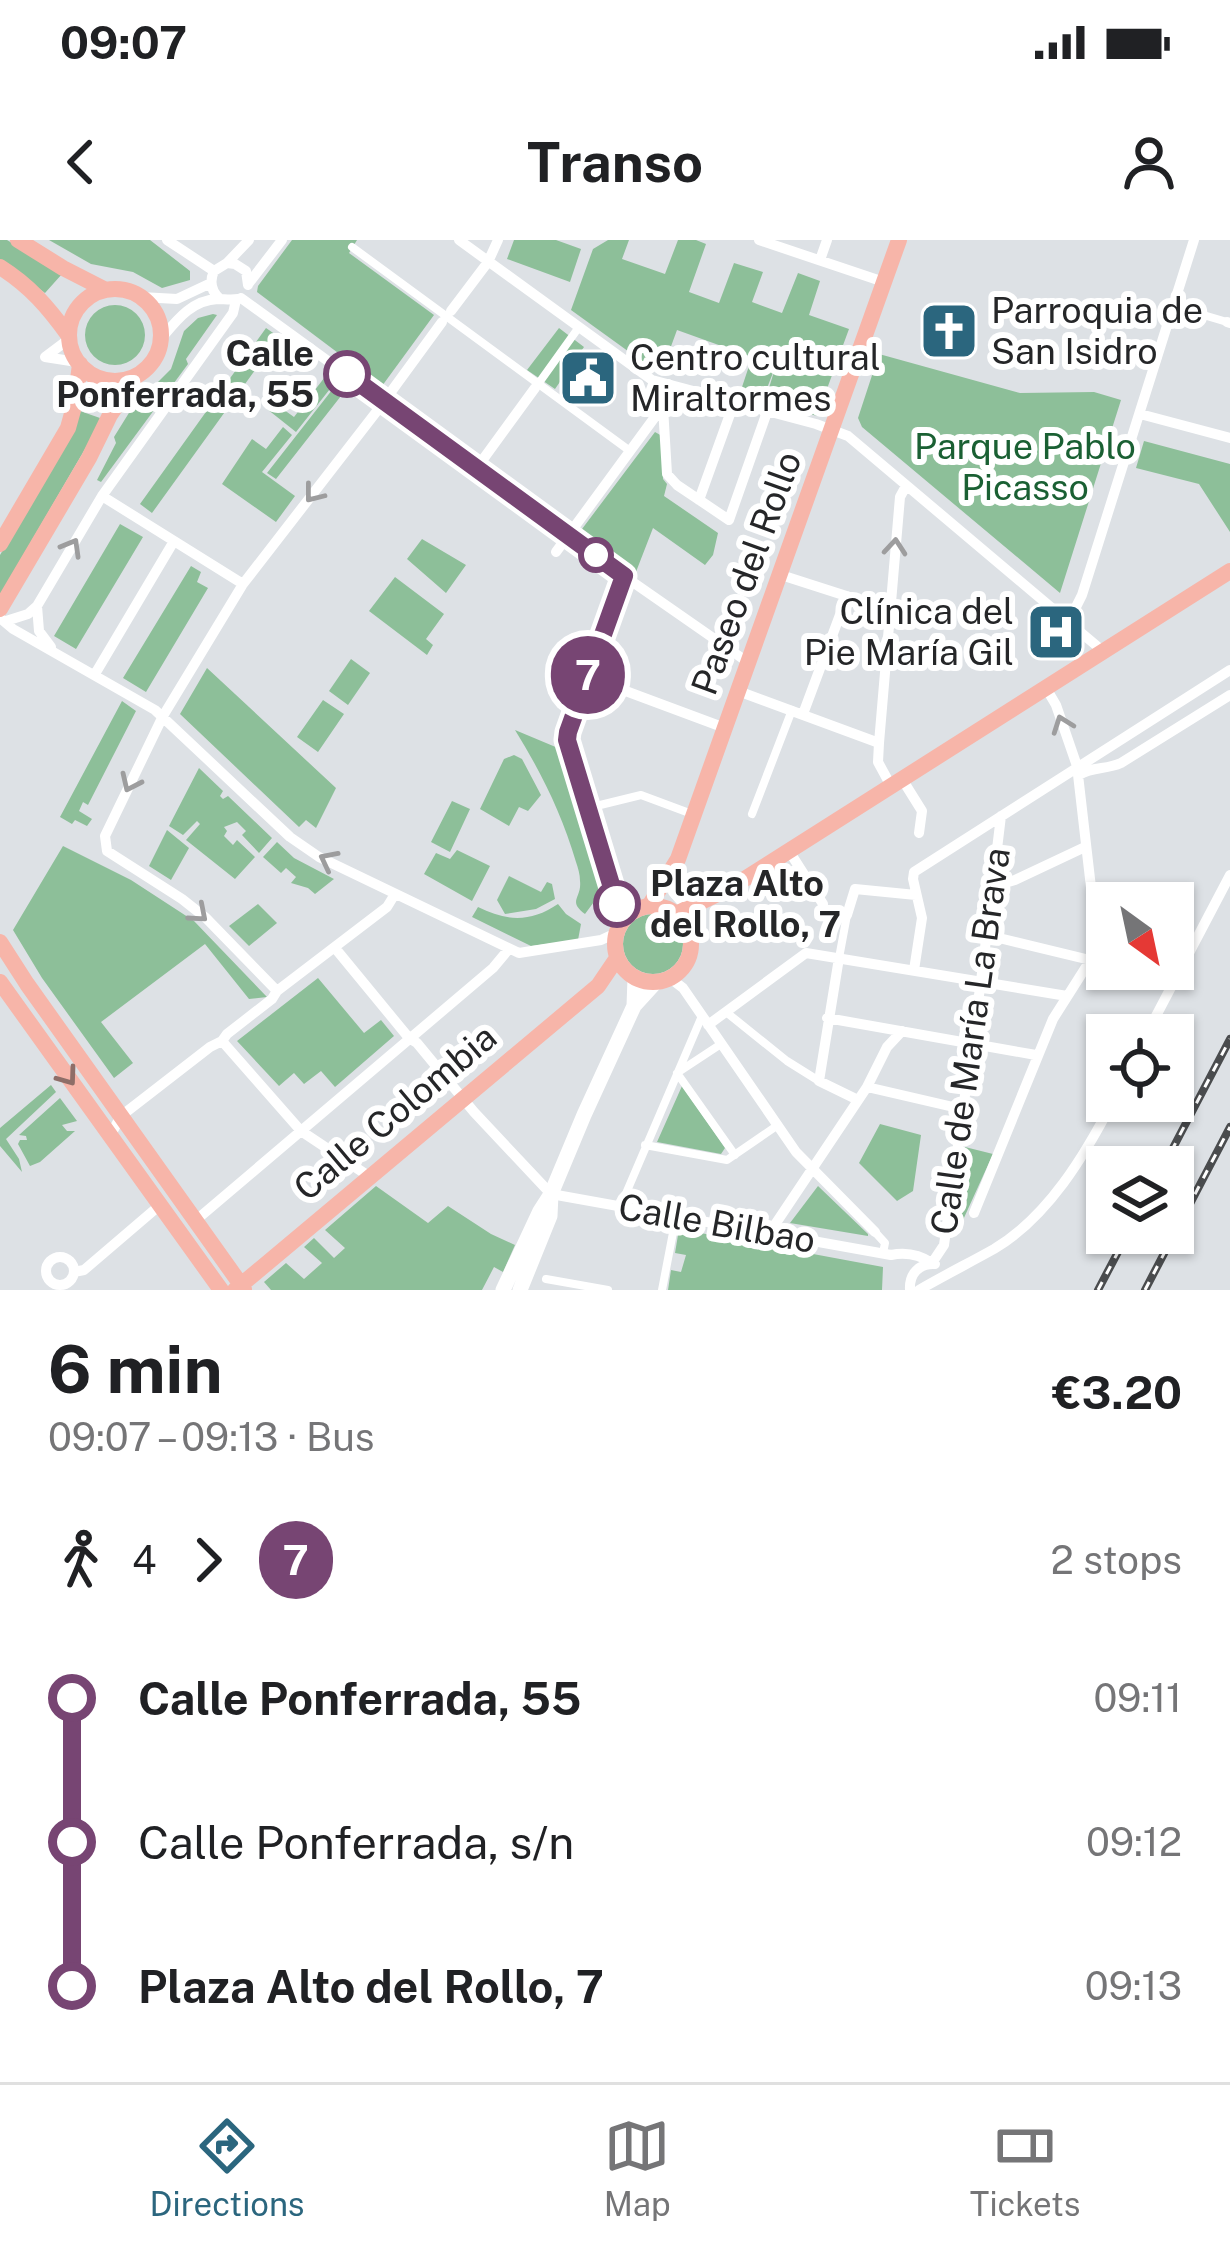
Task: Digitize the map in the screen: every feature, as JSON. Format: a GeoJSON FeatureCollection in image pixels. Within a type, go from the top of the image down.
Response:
{"type":"FeatureCollection","features":[{"type":"Feature","properties":{"kind":"main road"},"geometry":{"type":"LineString","coordinates":[[2,616],[110,416],[153,360],[160,340],[153,309],[141,297],[106,290],[18,240]]}},
{"type":"Feature","properties":{"kind":"main road","name":"Paseo del Rollo"},"geometry":{"type":"LineString","coordinates":[[675,913],[678,859],[899,240]]}},
{"type":"Feature","properties":{"kind":"main road"},"geometry":{"type":"LineString","coordinates":[[0,267],[44,302],[69,337],[78,363],[68,428],[0,544]]}},
{"type":"Feature","properties":{"kind":"main road"},"geometry":{"type":"LineString","coordinates":[[69,337],[79,306],[106,290]]}},
{"type":"Feature","properties":{"kind":"main road"},"geometry":{"type":"LineString","coordinates":[[78,363],[100,379],[125,380],[137,375]]}},
{"type":"Feature","properties":{"kind":"main road"},"geometry":{"type":"LineString","coordinates":[[634,1006],[626,970],[614,946],[619,927],[630,914],[649,906],[675,913],[726,891],[1230,571]]}},
{"type":"Feature","properties":{"kind":"main road","name":"Paseo del Rollo"},"geometry":{"type":"LineString","coordinates":[[649,906],[678,859]]}},
{"type":"Feature","properties":{"kind":"main road"},"geometry":{"type":"LineString","coordinates":[[503,1290],[634,1006],[686,963],[689,931],[726,891]]}},
{"type":"Feature","properties":{"kind":"main road"},"geometry":{"type":"LineString","coordinates":[[675,913],[689,931]]}},
{"type":"Feature","properties":{"kind":"main road"},"geometry":{"type":"LineString","coordinates":[[0,942],[240,1288]]}},
{"type":"Feature","properties":{"kind":"main road"},"geometry":{"type":"LineString","coordinates":[[626,970],[663,980]]}},
{"type":"Feature","properties":{"kind":"main road","name":"Calle Colombia"},"geometry":{"type":"LineString","coordinates":[[240,1288],[599,985],[626,970]]}},
{"type":"Feature","properties":{"kind":"main road"},"geometry":{"type":"LineString","coordinates":[[0,982],[221,1290]]}},
{"type":"Feature","properties":{"kind":"main road"},"geometry":{"type":"LineString","coordinates":[[520,1290],[550,1216],[551,1194]]}},
{"type":"Feature","properties":{"kind":"street"},"geometry":{"type":"LineString","coordinates":[[167,240],[212,277],[220,298]]}},
{"type":"Feature","properties":{"kind":"street"},"geometry":{"type":"LineString","coordinates":[[141,297],[177,299],[212,277],[248,240]]}},
{"type":"Feature","properties":{"kind":"street"},"geometry":{"type":"LineString","coordinates":[[2,616],[28,614],[37,605],[101,496],[282,240]]}},
{"type":"Feature","properties":{"kind":"street"},"geometry":{"type":"LineString","coordinates":[[459,240],[669,397],[734,404],[848,436],[1104,652]]}},
{"type":"Feature","properties":{"kind":"street"},"geometry":{"type":"LineString","coordinates":[[451,311],[488,262],[498,240]]}},
{"type":"Feature","properties":{"kind":"street"},"geometry":{"type":"LineString","coordinates":[[820,260],[827,240]]}},
{"type":"Feature","properties":{"kind":"street"},"geometry":{"type":"LineString","coordinates":[[1070,621],[1194,240]]}},
{"type":"Feature","properties":{"kind":"street"},"geometry":{"type":"LineString","coordinates":[[762,241],[884,282]]}},
{"type":"Feature","properties":{"kind":"street"},"geometry":{"type":"LineString","coordinates":[[352,247],[632,452]]}},
{"type":"Feature","properties":{"kind":"street"},"geometry":{"type":"LineString","coordinates":[[227,263],[241,266],[249,283]]}},
{"type":"Feature","properties":{"kind":"street"},"geometry":{"type":"LineString","coordinates":[[160,340],[194,306],[220,298],[238,299],[749,663]]}},
{"type":"Feature","properties":{"kind":"street"},"geometry":{"type":"LineString","coordinates":[[1173,306],[1228,322]]}},
{"type":"Feature","properties":{"kind":"street"},"geometry":{"type":"LineString","coordinates":[[277,992],[206,918],[107,851],[105,836],[163,716],[243,584],[442,322]]}},
{"type":"Feature","properties":{"kind":"street"},"geometry":{"type":"LineString","coordinates":[[476,469],[579,327]]}},
{"type":"Feature","properties":{"kind":"street"},"geometry":{"type":"LineString","coordinates":[[69,337],[45,357],[78,363]]}},
{"type":"Feature","properties":{"kind":"street"},"geometry":{"type":"LineString","coordinates":[[556,552],[669,397]]}},
{"type":"Feature","properties":{"kind":"street"},"geometry":{"type":"LineString","coordinates":[[669,397],[665,434],[669,478],[729,520],[767,412]]}},
{"type":"Feature","properties":{"kind":"street"},"geometry":{"type":"LineString","coordinates":[[699,500],[734,404]]}},
{"type":"Feature","properties":{"kind":"street"},"geometry":{"type":"LineString","coordinates":[[1140,414],[1230,438]]}},
{"type":"Feature","properties":{"kind":"street"},"geometry":{"type":"LineString","coordinates":[[648,428],[665,434]]}},
{"type":"Feature","properties":{"kind":"street"},"geometry":{"type":"LineString","coordinates":[[906,485],[900,497],[878,762],[922,811],[919,833]]}},
{"type":"Feature","properties":{"kind":"street"},"geometry":{"type":"LineString","coordinates":[[101,496],[243,584]]}},
{"type":"Feature","properties":{"kind":"street"},"geometry":{"type":"LineString","coordinates":[[95,674],[174,541]]}},
{"type":"Feature","properties":{"kind":"street"},"geometry":{"type":"LineString","coordinates":[[781,575],[890,610]]}},
{"type":"Feature","properties":{"kind":"street"},"geometry":{"type":"LineString","coordinates":[[2,616],[13,629],[163,716],[304,848],[519,953],[601,940],[619,927],[567,740],[624,576]]}},
{"type":"Feature","properties":{"kind":"street"},"geometry":{"type":"LineString","coordinates":[[752,814],[847,596]]}},
{"type":"Feature","properties":{"kind":"street"},"geometry":{"type":"LineString","coordinates":[[37,605],[39,631],[53,650]]}},
{"type":"Feature","properties":{"kind":"street"},"geometry":{"type":"LineString","coordinates":[[914,970],[922,918],[914,872],[1230,670]]}},
{"type":"Feature","properties":{"kind":"street"},"geometry":{"type":"LineString","coordinates":[[588,677],[725,728]]}},
{"type":"Feature","properties":{"kind":"street"},"geometry":{"type":"LineString","coordinates":[[1046,688],[1078,771],[1089,882]]}},
{"type":"Feature","properties":{"kind":"street"},"geometry":{"type":"LineString","coordinates":[[738,691],[879,743]]}},
{"type":"Feature","properties":{"kind":"street"},"geometry":{"type":"LineString","coordinates":[[1078,771],[1121,763],[1230,694]]}},
{"type":"Feature","properties":{"kind":"street"},"geometry":{"type":"LineString","coordinates":[[588,808],[641,795],[694,814]]}},
{"type":"Feature","properties":{"kind":"street","name":"Calle de María La Brava"},"geometry":{"type":"LineString","coordinates":[[932,1263],[944,1245],[1001,816]]}},
{"type":"Feature","properties":{"kind":"street"},"geometry":{"type":"LineString","coordinates":[[992,887],[1084,847]]}},
{"type":"Feature","properties":{"kind":"street"},"geometry":{"type":"LineString","coordinates":[[789,851],[823,904]]}},
{"type":"Feature","properties":{"kind":"street"},"geometry":{"type":"LineString","coordinates":[[1157,1014],[1230,875]]}},
{"type":"Feature","properties":{"kind":"street"},"geometry":{"type":"LineString","coordinates":[[819,1081],[827,1018],[855,889],[916,895]]}},
{"type":"Feature","properties":{"kind":"street"},"geometry":{"type":"LineString","coordinates":[[673,892],[694,906]]}},
{"type":"Feature","properties":{"kind":"street"},"geometry":{"type":"LineString","coordinates":[[110,1136],[121,1116],[222,1041],[387,907],[395,894]]}},
{"type":"Feature","properties":{"kind":"street"},"geometry":{"type":"LineString","coordinates":[[986,938],[1086,959]]}},
{"type":"Feature","properties":{"kind":"street"},"geometry":{"type":"LineString","coordinates":[[335,948],[409,1038],[551,1194]]}},
{"type":"Feature","properties":{"kind":"street"},"geometry":{"type":"LineString","coordinates":[[195,1221],[493,968],[508,950]]}},
{"type":"Feature","properties":{"kind":"street"},"geometry":{"type":"LineString","coordinates":[[621,1205],[677,1072],[705,1021],[726,1012],[801,955],[1067,996]]}},
{"type":"Feature","properties":{"kind":"street"},"geometry":{"type":"LineString","coordinates":[[974,1214],[1036,1055],[1086,966]]}},
{"type":"Feature","properties":{"kind":"street"},"geometry":{"type":"LineString","coordinates":[[663,980],[683,988],[811,1168],[875,1232],[913,1286]]}},
{"type":"Feature","properties":{"kind":"street"},"geometry":{"type":"LineString","coordinates":[[726,1012],[787,1061],[858,1100]]}},
{"type":"Feature","properties":{"kind":"street"},"geometry":{"type":"LineString","coordinates":[[827,1018],[1036,1055]]}},
{"type":"Feature","properties":{"kind":"street"},"geometry":{"type":"LineString","coordinates":[[770,1232],[867,1087],[887,1047],[902,1031]]}},
{"type":"Feature","properties":{"kind":"street"},"geometry":{"type":"LineString","coordinates":[[222,1041],[301,1131],[370,1177]]}},
{"type":"Feature","properties":{"kind":"street"},"geometry":{"type":"LineString","coordinates":[[677,1072],[721,1044]]}},
{"type":"Feature","properties":{"kind":"street"},"geometry":{"type":"LineString","coordinates":[[677,1072],[735,1155]]}},
{"type":"Feature","properties":{"kind":"street"},"geometry":{"type":"LineString","coordinates":[[867,1087],[962,1108]]}},
{"type":"Feature","properties":{"kind":"street"},"geometry":{"type":"LineString","coordinates":[[913,1286],[995,1248],[1029,1222],[1072,1170],[1101,1122]]}},
{"type":"Feature","properties":{"kind":"street"},"geometry":{"type":"LineString","coordinates":[[645,1145],[727,1160],[778,1125]]}},
{"type":"Feature","properties":{"kind":"street","name":"Calle Bilbao"},"geometry":{"type":"LineString","coordinates":[[551,1194],[901,1253],[932,1263]]}},
{"type":"Feature","properties":{"kind":"street"},"geometry":{"type":"LineString","coordinates":[[74,1272],[84,1270],[160,1205]]}},
{"type":"Feature","properties":{"kind":"street"},"geometry":{"type":"LineString","coordinates":[[662,1290],[676,1216]]}},
{"type":"Feature","properties":{"kind":"street"},"geometry":{"type":"LineString","coordinates":[[913,1286],[923,1265],[932,1263],[946,1274]]}},
{"type":"Feature","properties":{"kind":"street"},"geometry":{"type":"LineString","coordinates":[[546,1279],[608,1290]]}},
{"type":"Feature","properties":{"kind":"green space"},"geometry":{"type":"Polygon","coordinates":[[[0,240],[62,274],[45,293],[0,260],[0,240]]]}},
{"type":"Feature","properties":{"kind":"green space"},"geometry":{"type":"Polygon","coordinates":[[[49,240],[150,240],[190,271],[190,280],[162,288],[133,272],[91,264],[49,240]]]}},
{"type":"Feature","properties":{"kind":"green space"},"geometry":{"type":"Polygon","coordinates":[[[292,240],[357,240],[349,253],[434,315],[382,386],[257,292],[292,240]]]}},
{"type":"Feature","properties":{"kind":"green space"},"geometry":{"type":"Polygon","coordinates":[[[514,240],[556,240],[581,249],[570,282],[507,259],[514,240]]]}},
{"type":"Feature","properties":{"kind":"green space"},"geometry":{"type":"Polygon","coordinates":[[[608,240],[629,240],[622,259],[665,274],[678,240],[706,244],[689,292],[719,303],[734,263],[763,272],[752,302],[782,313],[798,273],[820,281],[809,315],[849,329],[817,416],[765,401],[776,365],[762,401],[740,393],[752,357],[677,330],[662,371],[571,310],[593,249],[608,240]]]}},
{"type":"Feature","properties":{"kind":"green space"},"geometry":{"type":"Polygon","coordinates":[[[115,305],[136,314],[145,335],[136,356],[115,365],[94,356],[85,335],[94,314],[115,305]]]}},
{"type":"Feature","properties":{"kind":"green space"},"geometry":{"type":"Polygon","coordinates":[[[217,315],[186,359],[188,364],[101,482],[97,480],[132,408],[171,369],[184,331],[198,318],[217,315]]]}},
{"type":"Feature","properties":{"kind":"green space"},"geometry":{"type":"Polygon","coordinates":[[[266,328],[279,337],[152,513],[140,504],[266,328]]]}},
{"type":"Feature","properties":{"kind":"green space"},"geometry":{"type":"Polygon","coordinates":[[[559,328],[584,347],[555,389],[527,370],[559,328]]]}},
{"type":"Feature","properties":{"kind":"green space","name":"Parque Pablo Picasso"},"geometry":{"type":"Polygon","coordinates":[[[879,354],[1020,393],[1094,392],[1121,400],[1060,593],[862,427],[858,418],[879,354]]]}},
{"type":"Feature","properties":{"kind":"green space"},"geometry":{"type":"Polygon","coordinates":[[[328,373],[337,380],[296,432],[267,409],[273,402],[294,417],[328,373]]]}},
{"type":"Feature","properties":{"kind":"green space"},"geometry":{"type":"Polygon","coordinates":[[[339,381],[348,387],[276,479],[267,473],[339,381]]]}},
{"type":"Feature","properties":{"kind":"green space"},"geometry":{"type":"Polygon","coordinates":[[[80,411],[100,418],[92,437],[0,595],[0,555],[59,457],[80,411]]]}},
{"type":"Feature","properties":{"kind":"green space"},"geometry":{"type":"Polygon","coordinates":[[[283,427],[292,435],[262,472],[295,496],[276,522],[222,484],[252,439],[266,449],[283,427]]]}},
{"type":"Feature","properties":{"kind":"green space"},"geometry":{"type":"Polygon","coordinates":[[[655,432],[662,436],[664,496],[718,533],[713,555],[705,565],[653,528],[634,577],[579,533],[655,432]]]}},
{"type":"Feature","properties":{"kind":"green space","name":"Parque Pablo Picasso"},"geometry":{"type":"Polygon","coordinates":[[[1144,441],[1230,464],[1230,532],[1199,484],[1136,468],[1144,441]]]}},
{"type":"Feature","properties":{"kind":"green space"},"geometry":{"type":"Polygon","coordinates":[[[120,524],[143,537],[76,649],[54,636],[120,524]]]}},
{"type":"Feature","properties":{"kind":"green space"},"geometry":{"type":"Polygon","coordinates":[[[422,539],[466,565],[446,593],[407,559],[422,539]]]}},
{"type":"Feature","properties":{"kind":"green space"},"geometry":{"type":"Polygon","coordinates":[[[191,566],[201,572],[197,582],[208,588],[146,692],[123,678],[191,566]]]}},
{"type":"Feature","properties":{"kind":"green space"},"geometry":{"type":"Polygon","coordinates":[[[395,577],[444,614],[426,639],[433,645],[427,655],[369,611],[395,577]]]}},
{"type":"Feature","properties":{"kind":"green space"},"geometry":{"type":"Polygon","coordinates":[[[351,659],[370,673],[348,705],[329,691],[351,659]]]}},
{"type":"Feature","properties":{"kind":"green space"},"geometry":{"type":"Polygon","coordinates":[[[207,668],[336,788],[316,828],[306,820],[299,827],[180,714],[207,668]]]}},
{"type":"Feature","properties":{"kind":"green space"},"geometry":{"type":"Polygon","coordinates":[[[323,700],[344,714],[318,752],[297,737],[323,700]]]}},
{"type":"Feature","properties":{"kind":"green space"},"geometry":{"type":"Polygon","coordinates":[[[122,701],[136,711],[88,805],[83,802],[79,811],[92,819],[87,826],[75,820],[72,824],[60,817],[122,701]]]}},
{"type":"Feature","properties":{"kind":"green space"},"geometry":{"type":"Polygon","coordinates":[[[515,730],[558,748],[602,891],[585,914],[576,902],[580,876],[564,827],[515,730]]]}},
{"type":"Feature","properties":{"kind":"green space"},"geometry":{"type":"Polygon","coordinates":[[[514,755],[522,759],[541,795],[528,811],[519,807],[509,826],[480,809],[504,759],[514,755]]]}},
{"type":"Feature","properties":{"kind":"green space"},"geometry":{"type":"Polygon","coordinates":[[[199,768],[223,791],[223,799],[228,796],[272,838],[259,853],[237,822],[224,827],[224,836],[233,845],[237,840],[255,857],[235,879],[186,840],[200,824],[197,821],[183,835],[169,826],[199,768]]]}},
{"type":"Feature","properties":{"kind":"green space"},"geometry":{"type":"Polygon","coordinates":[[[452,801],[470,809],[450,852],[431,842],[452,801]]]}},
{"type":"Feature","properties":{"kind":"green space"},"geometry":{"type":"Polygon","coordinates":[[[167,830],[189,848],[171,880],[149,866],[167,830]]]}},
{"type":"Feature","properties":{"kind":"green space"},"geometry":{"type":"Polygon","coordinates":[[[277,842],[294,858],[334,879],[315,894],[291,883],[296,877],[286,868],[281,873],[263,857],[277,842]]]}},
{"type":"Feature","properties":{"kind":"green space"},"geometry":{"type":"Polygon","coordinates":[[[63,846],[131,880],[194,921],[267,997],[249,999],[205,944],[101,1022],[133,1063],[114,1078],[13,930],[63,846]]]}},
{"type":"Feature","properties":{"kind":"green space"},"geometry":{"type":"Polygon","coordinates":[[[457,850],[490,866],[472,901],[424,874],[436,853],[450,859],[457,850]]]}},
{"type":"Feature","properties":{"kind":"green space"},"geometry":{"type":"Polygon","coordinates":[[[509,876],[541,892],[547,882],[552,884],[555,899],[536,909],[505,914],[497,900],[509,876]]]}},
{"type":"Feature","properties":{"kind":"green space"},"geometry":{"type":"Polygon","coordinates":[[[258,904],[277,923],[249,946],[229,926],[258,904]]]}},
{"type":"Feature","properties":{"kind":"green space"},"geometry":{"type":"Polygon","coordinates":[[[558,904],[581,924],[578,940],[531,946],[472,917],[478,907],[518,918],[558,904]]]}},
{"type":"Feature","properties":{"kind":"green space"},"geometry":{"type":"Polygon","coordinates":[[[653,914],[674,923],[683,944],[674,965],[653,974],[632,965],[623,944],[632,923],[653,914]]]}},
{"type":"Feature","properties":{"kind":"green space"},"geometry":{"type":"Polygon","coordinates":[[[318,978],[364,1033],[381,1020],[394,1036],[335,1087],[321,1071],[304,1084],[294,1073],[279,1086],[237,1041],[318,978]]]}},
{"type":"Feature","properties":{"kind":"green space"},"geometry":{"type":"Polygon","coordinates":[[[51,1085],[56,1092],[6,1139],[22,1172],[0,1146],[0,1128],[51,1085]]]}},
{"type":"Feature","properties":{"kind":"green space"},"geometry":{"type":"Polygon","coordinates":[[[682,1086],[725,1148],[721,1154],[657,1142],[682,1086]]]}},
{"type":"Feature","properties":{"kind":"green space"},"geometry":{"type":"Polygon","coordinates":[[[60,1098],[77,1121],[62,1125],[75,1131],[30,1166],[18,1144],[26,1136],[19,1135],[60,1098]]]}},
{"type":"Feature","properties":{"kind":"green space"},"geometry":{"type":"Polygon","coordinates":[[[880,1124],[921,1135],[913,1191],[897,1201],[859,1163],[880,1124]]]}},
{"type":"Feature","properties":{"kind":"green space"},"geometry":{"type":"Polygon","coordinates":[[[965,1147],[993,1154],[958,1231],[953,1230],[965,1147]]]}},
{"type":"Feature","properties":{"kind":"green space"},"geometry":{"type":"Polygon","coordinates":[[[376,1186],[428,1223],[448,1206],[515,1245],[503,1272],[494,1267],[482,1290],[271,1290],[264,1282],[286,1263],[304,1279],[322,1263],[304,1247],[314,1238],[334,1258],[345,1248],[325,1230],[376,1186]]]}},
{"type":"Feature","properties":{"kind":"green space"},"geometry":{"type":"Polygon","coordinates":[[[818,1186],[868,1234],[868,1236],[790,1223],[818,1186]]]}},
{"type":"Feature","properties":{"kind":"green space"},"geometry":{"type":"Polygon","coordinates":[[[679,1229],[883,1267],[882,1290],[668,1290],[671,1270],[681,1272],[686,1255],[675,1253],[679,1229]]]}},
{"type":"Feature","properties":{"kind":"railway"},"geometry":{"type":"LineString","coordinates":[[1174,1146],[1230,1039]]}},
{"type":"Feature","properties":{"kind":"railway"},"geometry":{"type":"LineString","coordinates":[[1145,1290],[1230,1127]]}},
{"type":"Feature","properties":{"kind":"railway"},"geometry":{"type":"LineString","coordinates":[[1098,1290],[1117,1254]]}},
{"type":"Feature","properties":{"kind":"bus line","name":"7"},"geometry":{"type":"LineString","coordinates":[[347,374],[624,576],[567,740],[617,904]]}},
{"type":"Feature","properties":{"kind":"place","name":"Parroquia de San Isidro"},"geometry":{"type":"Point","coordinates":[949,331]}},
{"type":"Feature","properties":{"kind":"place","name":"Calle Ponferrada, 55"},"geometry":{"type":"Point","coordinates":[347,374]}},
{"type":"Feature","properties":{"kind":"place","name":"Centro cultural Miraltormes"},"geometry":{"type":"Point","coordinates":[588,378]}},
{"type":"Feature","properties":{"kind":"place","name":"Clínica del Pie María Gil"},"geometry":{"type":"Point","coordinates":[1056,632]}},
{"type":"Feature","properties":{"kind":"place","name":"Plaza Alto del Rollo, 7"},"geometry":{"type":"Point","coordinates":[617,904]}}]}
